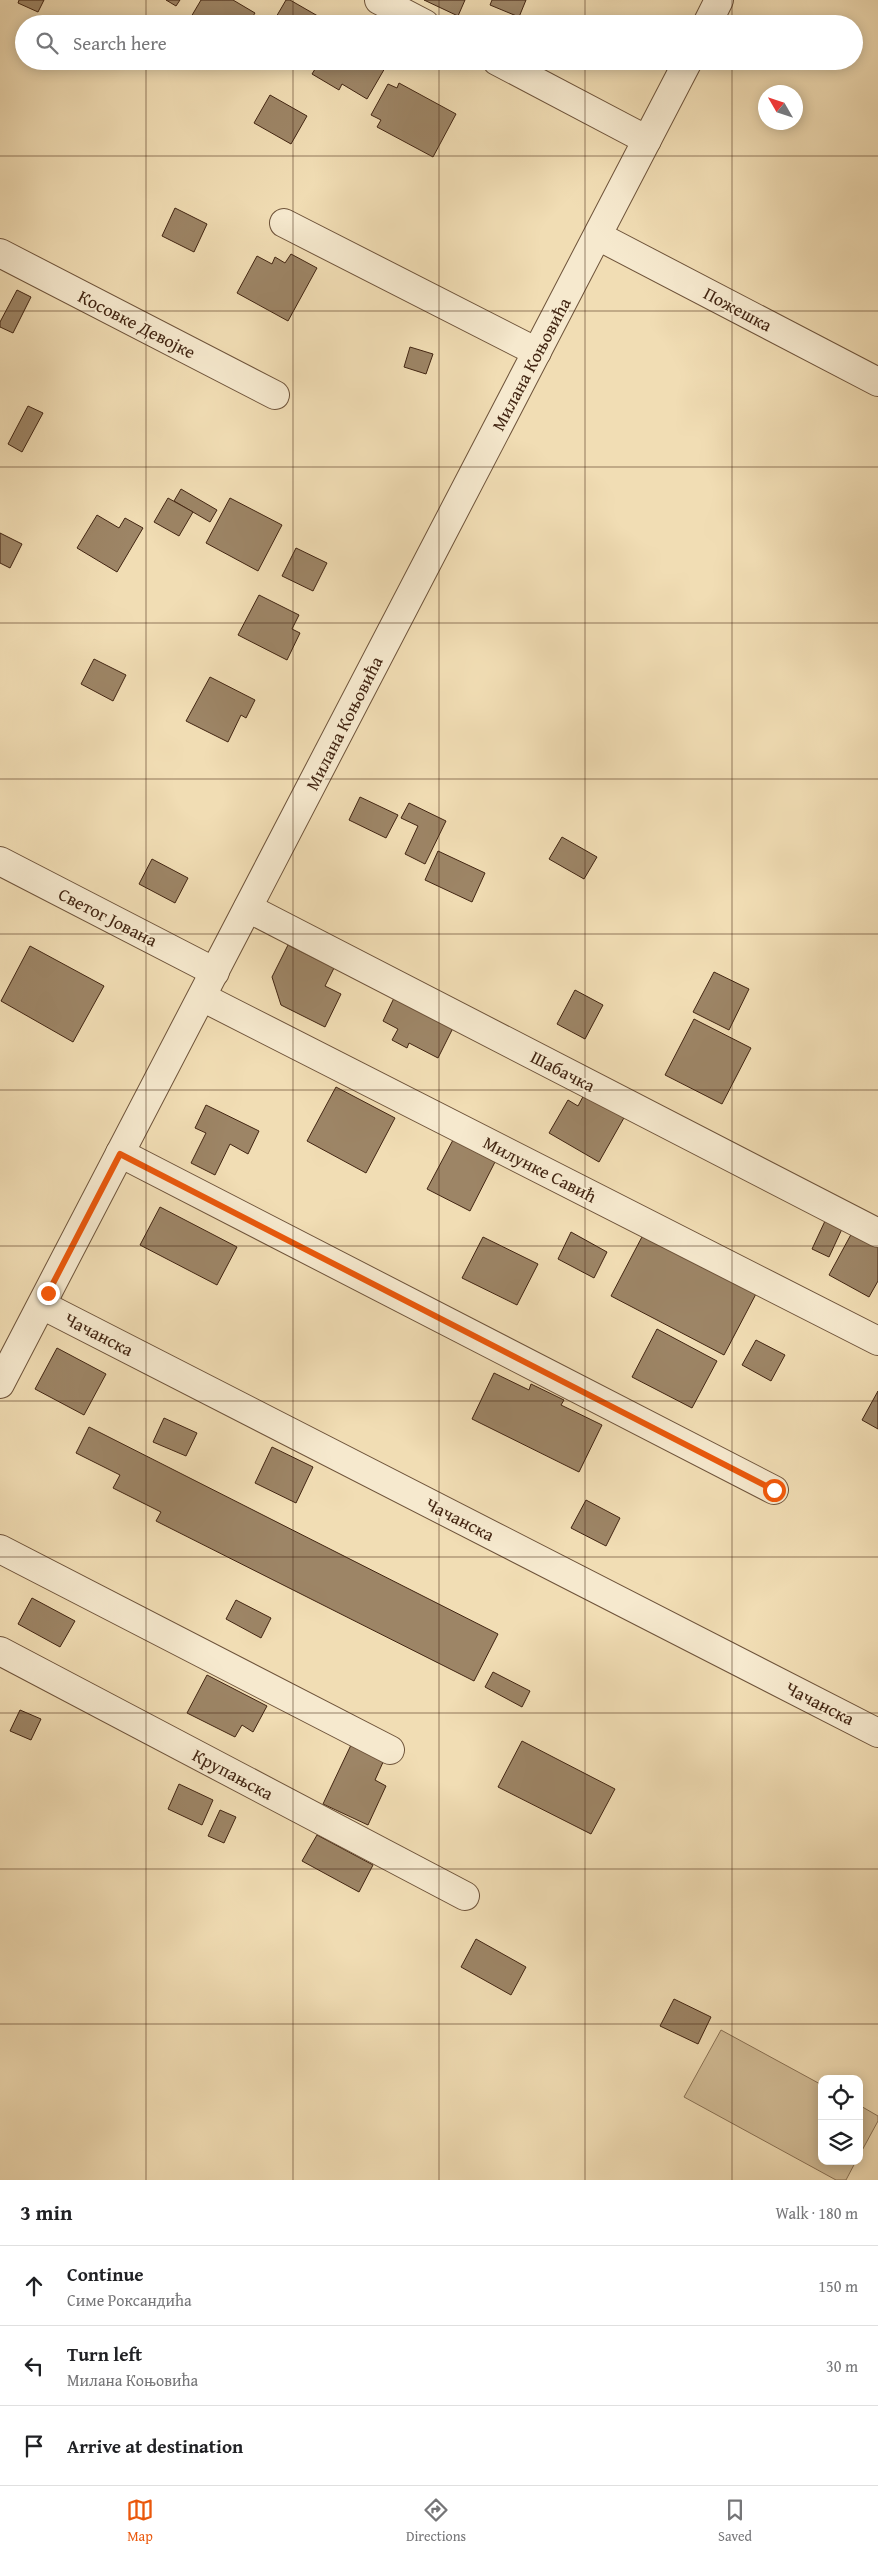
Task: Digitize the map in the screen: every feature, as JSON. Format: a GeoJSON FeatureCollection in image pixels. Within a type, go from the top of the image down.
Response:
{"type":"FeatureCollection","features":[{"type":"Feature","properties":{"kind":"street"},"geometry":{"type":"LineString","coordinates":[[379,0],[408,15]]}},
{"type":"Feature","properties":{"kind":"street"},"geometry":{"type":"LineString","coordinates":[[712,15],[719,0]]}},
{"type":"Feature","properties":{"kind":"street"},"geometry":{"type":"LineString","coordinates":[[514,70],[647,140]]}},
{"type":"Feature","properties":{"kind":"street","name":"Милана Коњовића"},"geometry":{"type":"LineString","coordinates":[[0,1384],[683,70]]}},
{"type":"Feature","properties":{"kind":"street"},"geometry":{"type":"LineString","coordinates":[[284,222],[537,352]]}},
{"type":"Feature","properties":{"kind":"street","name":"Пожешка"},"geometry":{"type":"LineString","coordinates":[[598,236],[878,382]]}},
{"type":"Feature","properties":{"kind":"street","name":"Косовке Девојке"},"geometry":{"type":"LineString","coordinates":[[0,253],[275,395]]}},
{"type":"Feature","properties":{"kind":"street","name":"Светог Јована"},"geometry":{"type":"LineString","coordinates":[[0,861],[215,972]]}},
{"type":"Feature","properties":{"kind":"street","name":"Шабачка"},"geometry":{"type":"LineString","coordinates":[[248,908],[878,1233]]}},
{"type":"Feature","properties":{"kind":"street","name":"Милунке Савић"},"geometry":{"type":"LineString","coordinates":[[202,997],[878,1342]]}},
{"type":"Feature","properties":{"kind":"street"},"geometry":{"type":"LineString","coordinates":[[120,1154],[774,1490]]}},
{"type":"Feature","properties":{"kind":"street","name":"Чачанска"},"geometry":{"type":"LineString","coordinates":[[42,1305],[878,1732]]}},
{"type":"Feature","properties":{"kind":"street"},"geometry":{"type":"LineString","coordinates":[[0,1549],[390,1750]]}},
{"type":"Feature","properties":{"kind":"street","name":"Крупањска"},"geometry":{"type":"LineString","coordinates":[[0,1651],[465,1896]]}},
{"type":"Feature","properties":{"kind":"shaded area"},"geometry":{"type":"Polygon","coordinates":[[[721,2030],[818,2083],[818,2165],[854,2165],[846,2180],[836,2180],[684,2097],[721,2030]]]}},
{"type":"Feature","properties":{"kind":"shaded area"},"geometry":{"type":"Polygon","coordinates":[[[863,2107],[878,2116],[878,2121],[863,2149],[863,2107]]]}},
{"type":"Feature","properties":{"kind":"building"},"geometry":{"type":"Polygon","coordinates":[[[19,0],[44,0],[38,12],[18,3],[19,0]]]}},
{"type":"Feature","properties":{"kind":"building"},"geometry":{"type":"Polygon","coordinates":[[[166,0],[180,0],[176,6],[166,0]]]}},
{"type":"Feature","properties":{"kind":"building"},"geometry":{"type":"Polygon","coordinates":[[[201,0],[233,0],[255,13],[254,15],[192,15],[201,0]]]}},
{"type":"Feature","properties":{"kind":"building"},"geometry":{"type":"Polygon","coordinates":[[[286,0],[290,0],[316,15],[277,15],[286,0]]]}},
{"type":"Feature","properties":{"kind":"building"},"geometry":{"type":"Polygon","coordinates":[[[424,0],[465,0],[458,15],[424,0]]]}},
{"type":"Feature","properties":{"kind":"building"},"geometry":{"type":"Polygon","coordinates":[[[492,0],[526,0],[520,15],[514,15],[490,5],[492,0]]]}},
{"type":"Feature","properties":{"kind":"building"},"geometry":{"type":"Polygon","coordinates":[[[314,70],[384,70],[367,99],[342,84],[339,90],[312,74],[314,70]]]}},
{"type":"Feature","properties":{"kind":"building"},"geometry":{"type":"Polygon","coordinates":[[[399,83],[456,114],[433,157],[377,127],[381,120],[371,115],[388,84],[397,88],[399,83]]]}},
{"type":"Feature","properties":{"kind":"building"},"geometry":{"type":"Polygon","coordinates":[[[270,95],[307,116],[291,144],[254,123],[270,95]]]}},
{"type":"Feature","properties":{"kind":"building"},"geometry":{"type":"Polygon","coordinates":[[[175,208],[207,224],[194,252],[162,236],[175,208]]]}},
{"type":"Feature","properties":{"kind":"building"},"geometry":{"type":"Polygon","coordinates":[[[291,254],[317,268],[288,321],[237,293],[257,256],[272,264],[275,257],[285,263],[291,254]]]}},
{"type":"Feature","properties":{"kind":"building"},"geometry":{"type":"Polygon","coordinates":[[[17,290],[31,297],[13,333],[0,327],[0,322],[17,290]]]}},
{"type":"Feature","properties":{"kind":"building"},"geometry":{"type":"Polygon","coordinates":[[[410,347],[433,354],[426,374],[404,367],[410,347]]]}},
{"type":"Feature","properties":{"kind":"building"},"geometry":{"type":"Polygon","coordinates":[[[28,406],[43,413],[22,452],[8,444],[28,406]]]}},
{"type":"Feature","properties":{"kind":"building"},"geometry":{"type":"Polygon","coordinates":[[[181,489],[217,510],[210,522],[174,501],[181,489]]]}},
{"type":"Feature","properties":{"kind":"building"},"geometry":{"type":"Polygon","coordinates":[[[168,498],[193,512],[179,536],[154,522],[168,498]]]}},
{"type":"Feature","properties":{"kind":"building"},"geometry":{"type":"Polygon","coordinates":[[[230,498],[282,525],[258,571],[206,543],[230,498]]]}},
{"type":"Feature","properties":{"kind":"building"},"geometry":{"type":"Polygon","coordinates":[[[97,515],[119,528],[125,518],[143,528],[117,572],[77,548],[97,515]]]}},
{"type":"Feature","properties":{"kind":"building"},"geometry":{"type":"Polygon","coordinates":[[[0,533],[22,544],[10,568],[0,563],[0,533]]]}},
{"type":"Feature","properties":{"kind":"building"},"geometry":{"type":"Polygon","coordinates":[[[296,548],[327,563],[313,591],[282,576],[296,548]]]}},
{"type":"Feature","properties":{"kind":"building"},"geometry":{"type":"Polygon","coordinates":[[[259,595],[299,615],[292,629],[300,633],[287,660],[238,635],[259,595]]]}},
{"type":"Feature","properties":{"kind":"building"},"geometry":{"type":"Polygon","coordinates":[[[94,659],[126,675],[113,701],[81,684],[94,659]]]}},
{"type":"Feature","properties":{"kind":"building"},"geometry":{"type":"Polygon","coordinates":[[[210,677],[255,700],[246,718],[241,715],[228,742],[186,721],[210,677]]]}},
{"type":"Feature","properties":{"kind":"building"},"geometry":{"type":"Polygon","coordinates":[[[360,797],[398,815],[386,838],[349,820],[360,797]]]}},
{"type":"Feature","properties":{"kind":"building"},"geometry":{"type":"Polygon","coordinates":[[[409,803],[446,821],[425,864],[405,854],[418,826],[401,818],[409,803]]]}},
{"type":"Feature","properties":{"kind":"building"},"geometry":{"type":"Polygon","coordinates":[[[562,837],[597,857],[584,879],[549,859],[562,837]]]}},
{"type":"Feature","properties":{"kind":"building"},"geometry":{"type":"Polygon","coordinates":[[[438,851],[485,873],[472,902],[425,880],[438,851]]]}},
{"type":"Feature","properties":{"kind":"building"},"geometry":{"type":"Polygon","coordinates":[[[152,859],[188,878],[175,903],[139,884],[152,859]]]}},
{"type":"Feature","properties":{"kind":"building"},"geometry":{"type":"Polygon","coordinates":[[[288,945],[334,968],[325,986],[341,994],[325,1027],[281,1005],[272,977],[288,945]]]}},
{"type":"Feature","properties":{"kind":"building"},"geometry":{"type":"Polygon","coordinates":[[[30,946],[104,986],[73,1042],[1,1001],[30,946]]]}},
{"type":"Feature","properties":{"kind":"building"},"geometry":{"type":"Polygon","coordinates":[[[714,972],[749,989],[729,1030],[693,1012],[714,972]]]}},
{"type":"Feature","properties":{"kind":"building"},"geometry":{"type":"Polygon","coordinates":[[[575,990],[603,1005],[585,1039],[557,1024],[575,990]]]}},
{"type":"Feature","properties":{"kind":"building"},"geometry":{"type":"Polygon","coordinates":[[[394,998],[453,1028],[438,1058],[409,1043],[407,1048],[392,1040],[398,1029],[383,1021],[394,998]]]}},
{"type":"Feature","properties":{"kind":"building"},"geometry":{"type":"Polygon","coordinates":[[[694,1019],[751,1048],[722,1104],[665,1075],[694,1019]]]}},
{"type":"Feature","properties":{"kind":"building"},"geometry":{"type":"Polygon","coordinates":[[[336,1087],[395,1118],[366,1173],[307,1141],[336,1087]]]}},
{"type":"Feature","properties":{"kind":"building"},"geometry":{"type":"Polygon","coordinates":[[[585,1093],[625,1116],[599,1162],[549,1133],[568,1100],[578,1106],[585,1093]]]}},
{"type":"Feature","properties":{"kind":"building"},"geometry":{"type":"Polygon","coordinates":[[[206,1105],[259,1131],[248,1154],[230,1144],[215,1175],[191,1163],[206,1133],[195,1128],[206,1105]]]}},
{"type":"Feature","properties":{"kind":"building"},"geometry":{"type":"Polygon","coordinates":[[[453,1140],[495,1162],[470,1211],[427,1189],[453,1140]]]}},
{"type":"Feature","properties":{"kind":"building"},"geometry":{"type":"Polygon","coordinates":[[[160,1207],[237,1247],[217,1285],[140,1245],[160,1207]]]}},
{"type":"Feature","properties":{"kind":"building"},"geometry":{"type":"Polygon","coordinates":[[[825,1221],[842,1229],[829,1257],[812,1249],[825,1221]]]}},
{"type":"Feature","properties":{"kind":"building"},"geometry":{"type":"Polygon","coordinates":[[[854,1229],[878,1242],[878,1281],[869,1297],[829,1275],[854,1229]]]}},
{"type":"Feature","properties":{"kind":"building"},"geometry":{"type":"Polygon","coordinates":[[[571,1232],[607,1252],[594,1278],[558,1259],[571,1232]]]}},
{"type":"Feature","properties":{"kind":"building"},"geometry":{"type":"Polygon","coordinates":[[[644,1233],[757,1292],[724,1355],[611,1296],[644,1233]]]}},
{"type":"Feature","properties":{"kind":"building"},"geometry":{"type":"Polygon","coordinates":[[[483,1237],[538,1264],[517,1305],[462,1278],[483,1237]]]}},
{"type":"Feature","properties":{"kind":"building"},"geometry":{"type":"Polygon","coordinates":[[[657,1329],[717,1361],[692,1408],[632,1377],[657,1329]]]}},
{"type":"Feature","properties":{"kind":"building"},"geometry":{"type":"Polygon","coordinates":[[[756,1340],[785,1355],[771,1381],[742,1365],[756,1340]]]}},
{"type":"Feature","properties":{"kind":"building"},"geometry":{"type":"Polygon","coordinates":[[[57,1348],[106,1374],[84,1415],[35,1389],[57,1348]]]}},
{"type":"Feature","properties":{"kind":"building"},"geometry":{"type":"Polygon","coordinates":[[[494,1373],[529,1390],[531,1384],[564,1400],[561,1405],[602,1425],[579,1472],[472,1419],[494,1373]]]}},
{"type":"Feature","properties":{"kind":"building"},"geometry":{"type":"Polygon","coordinates":[[[878,1391],[878,1429],[862,1420],[878,1391]]]}},
{"type":"Feature","properties":{"kind":"building"},"geometry":{"type":"Polygon","coordinates":[[[164,1418],[197,1433],[186,1456],[153,1442],[164,1418]]]}},
{"type":"Feature","properties":{"kind":"building"},"geometry":{"type":"Polygon","coordinates":[[[89,1427],[498,1634],[474,1681],[156,1521],[161,1512],[113,1488],[120,1475],[76,1453],[89,1427]]]}},
{"type":"Feature","properties":{"kind":"building"},"geometry":{"type":"Polygon","coordinates":[[[272,1447],[313,1467],[296,1503],[255,1483],[272,1447]]]}},
{"type":"Feature","properties":{"kind":"building"},"geometry":{"type":"Polygon","coordinates":[[[586,1500],[620,1518],[606,1546],[571,1528],[586,1500]]]}},
{"type":"Feature","properties":{"kind":"building"},"geometry":{"type":"Polygon","coordinates":[[[32,1598],[75,1621],[60,1647],[18,1624],[32,1598]]]}},
{"type":"Feature","properties":{"kind":"building"},"geometry":{"type":"Polygon","coordinates":[[[236,1600],[271,1618],[261,1638],[226,1619],[236,1600]]]}},
{"type":"Feature","properties":{"kind":"building"},"geometry":{"type":"Polygon","coordinates":[[[493,1672],[530,1691],[522,1707],[485,1687],[493,1672]]]}},
{"type":"Feature","properties":{"kind":"building"},"geometry":{"type":"Polygon","coordinates":[[[207,1675],[267,1706],[253,1732],[242,1725],[235,1737],[187,1713],[207,1675]]]}},
{"type":"Feature","properties":{"kind":"building"},"geometry":{"type":"Polygon","coordinates":[[[20,1710],[41,1719],[31,1740],[10,1731],[20,1710]]]}},
{"type":"Feature","properties":{"kind":"building"},"geometry":{"type":"Polygon","coordinates":[[[522,1741],[615,1789],[591,1834],[498,1787],[522,1741]]]}},
{"type":"Feature","properties":{"kind":"building"},"geometry":{"type":"Polygon","coordinates":[[[351,1745],[384,1760],[375,1780],[386,1786],[368,1825],[323,1804],[351,1745]]]}},
{"type":"Feature","properties":{"kind":"building"},"geometry":{"type":"Polygon","coordinates":[[[179,1784],[213,1800],[202,1825],[168,1809],[179,1784]]]}},
{"type":"Feature","properties":{"kind":"building"},"geometry":{"type":"Polygon","coordinates":[[[220,1810],[236,1817],[224,1843],[208,1836],[220,1810]]]}},
{"type":"Feature","properties":{"kind":"building"},"geometry":{"type":"Polygon","coordinates":[[[317,1835],[373,1865],[359,1892],[302,1861],[317,1835]]]}},
{"type":"Feature","properties":{"kind":"building"},"geometry":{"type":"Polygon","coordinates":[[[476,1939],[526,1967],[511,1995],[461,1967],[476,1939]]]}},
{"type":"Feature","properties":{"kind":"building"},"geometry":{"type":"Polygon","coordinates":[[[674,1999],[711,2017],[698,2044],[660,2026],[674,1999]]]}},
{"type":"Feature","properties":{"kind":"route"},"geometry":{"type":"LineString","coordinates":[[48,1293],[120,1154],[774,1490]]}}]}
